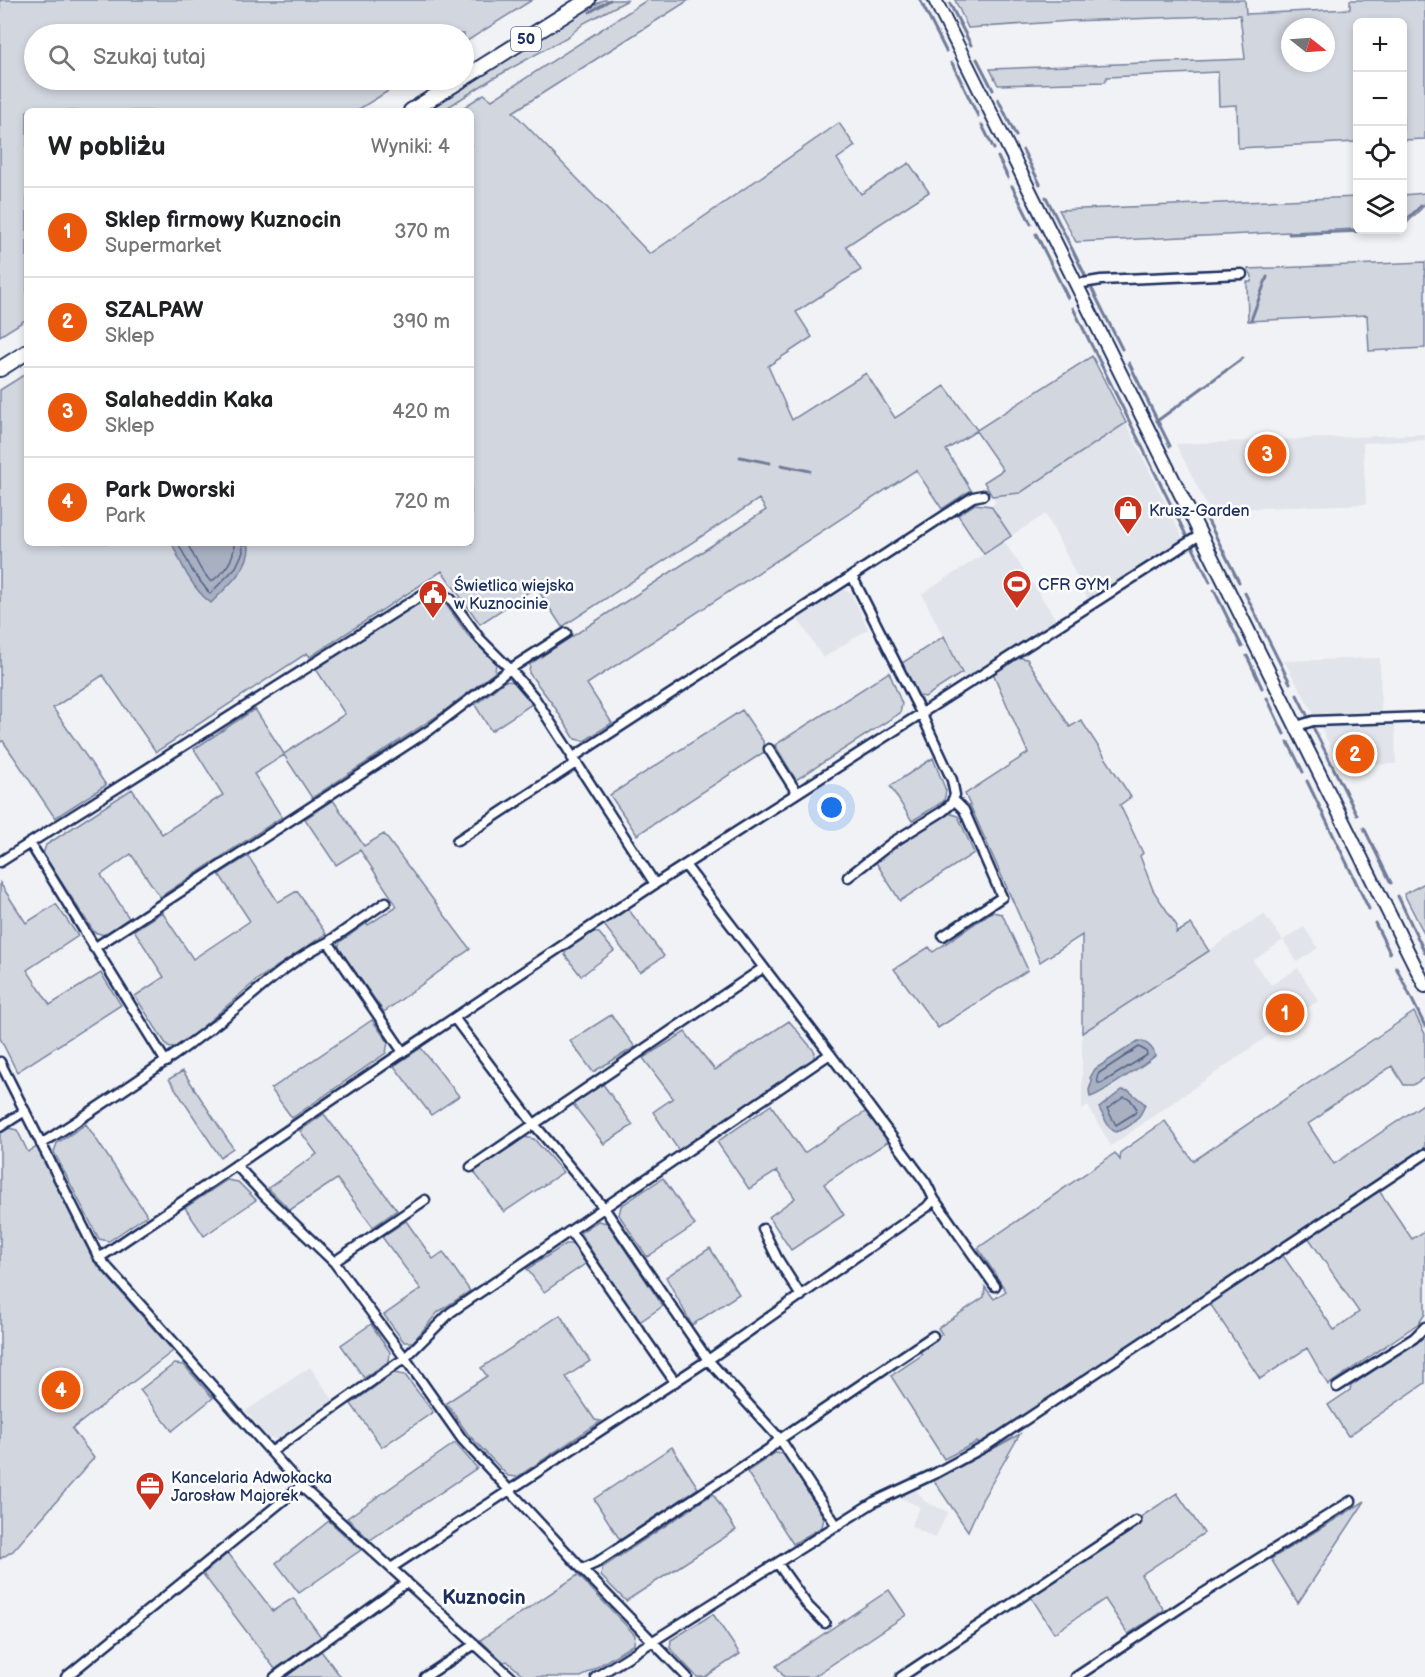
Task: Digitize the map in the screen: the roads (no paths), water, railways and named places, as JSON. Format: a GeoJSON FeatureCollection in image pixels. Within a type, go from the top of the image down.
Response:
{"type":"FeatureCollection","features":[{"type":"Feature","properties":{"kind":"main road","name":"50"},"geometry":{"type":"LineString","coordinates":[[474,71],[588,0]]}},
{"type":"Feature","properties":{"kind":"main road","name":"50"},"geometry":{"type":"LineString","coordinates":[[416,108],[444,90]]}},
{"type":"Feature","properties":{"kind":"main road"},"geometry":{"type":"LineString","coordinates":[[0,369],[24,354]]}},
{"type":"Feature","properties":{"kind":"street"},"geometry":{"type":"LineString","coordinates":[[935,0],[1425,986]]}},
{"type":"Feature","properties":{"kind":"street"},"geometry":{"type":"LineString","coordinates":[[1077,284],[1101,280],[1242,274]]}},
{"type":"Feature","properties":{"kind":"street"},"geometry":{"type":"LineString","coordinates":[[457,841],[852,576],[973,497],[983,495]]}},
{"type":"Feature","properties":{"kind":"street"},"geometry":{"type":"LineString","coordinates":[[99,1258],[655,884],[1200,535]]}},
{"type":"Feature","properties":{"kind":"street"},"geometry":{"type":"LineString","coordinates":[[848,877],[892,842],[944,811],[955,795],[952,780],[921,712],[852,576]]}},
{"type":"Feature","properties":{"kind":"street"},"geometry":{"type":"LineString","coordinates":[[0,862],[431,591],[444,593],[450,598],[480,639],[534,697],[655,884]]}},
{"type":"Feature","properties":{"kind":"street"},"geometry":{"type":"LineString","coordinates":[[94,948],[430,729],[510,669],[566,633]]}},
{"type":"Feature","properties":{"kind":"street"},"geometry":{"type":"LineString","coordinates":[[1297,726],[1313,721],[1425,717]]}},
{"type":"Feature","properties":{"kind":"street"},"geometry":{"type":"LineString","coordinates":[[769,749],[797,793]]}},
{"type":"Feature","properties":{"kind":"street"},"geometry":{"type":"LineString","coordinates":[[943,936],[1002,897],[964,810],[953,799]]}},
{"type":"Feature","properties":{"kind":"street"},"geometry":{"type":"LineString","coordinates":[[30,843],[166,1062]]}},
{"type":"Feature","properties":{"kind":"street"},"geometry":{"type":"LineString","coordinates":[[685,865],[920,1175],[995,1286]]}},
{"type":"Feature","properties":{"kind":"street"},"geometry":{"type":"LineString","coordinates":[[41,1144],[166,1062],[221,1021],[267,981],[386,902]]}},
{"type":"Feature","properties":{"kind":"street"},"geometry":{"type":"LineString","coordinates":[[328,942],[403,1052]]}},
{"type":"Feature","properties":{"kind":"street"},"geometry":{"type":"LineString","coordinates":[[471,1167],[763,968]]}},
{"type":"Feature","properties":{"kind":"street"},"geometry":{"type":"LineString","coordinates":[[455,1018],[533,1123],[603,1208],[708,1360],[780,1439],[837,1526]]}},
{"type":"Feature","properties":{"kind":"street"},"geometry":{"type":"LineString","coordinates":[[271,1452],[405,1358],[452,1312],[830,1054]]}},
{"type":"Feature","properties":{"kind":"street"},"geometry":{"type":"LineString","coordinates":[[0,1062],[99,1258],[301,1486],[512,1677]]}},
{"type":"Feature","properties":{"kind":"street"},"geometry":{"type":"LineString","coordinates":[[0,1127],[25,1111]]}},
{"type":"Feature","properties":{"kind":"street"},"geometry":{"type":"LineString","coordinates":[[596,1677],[891,1493],[980,1450],[1425,1154]]}},
{"type":"Feature","properties":{"kind":"street"},"geometry":{"type":"LineString","coordinates":[[236,1165],[334,1262],[462,1439],[582,1569],[687,1677]]}},
{"type":"Feature","properties":{"kind":"street"},"geometry":{"type":"LineString","coordinates":[[392,1568],[708,1360],[927,1207],[934,1198]]}},
{"type":"Feature","properties":{"kind":"street"},"geometry":{"type":"LineString","coordinates":[[334,1262],[425,1200]]}},
{"type":"Feature","properties":{"kind":"street"},"geometry":{"type":"LineString","coordinates":[[763,1229],[777,1258],[801,1296]]}},
{"type":"Feature","properties":{"kind":"street"},"geometry":{"type":"LineString","coordinates":[[571,1232],[675,1382]]}},
{"type":"Feature","properties":{"kind":"street"},"geometry":{"type":"LineString","coordinates":[[1337,1387],[1414,1338],[1425,1327]]}},
{"type":"Feature","properties":{"kind":"street"},"geometry":{"type":"LineString","coordinates":[[582,1569],[596,1563],[769,1449],[780,1439],[933,1336]]}},
{"type":"Feature","properties":{"kind":"street"},"geometry":{"type":"LineString","coordinates":[[66,1677],[301,1486]]}},
{"type":"Feature","properties":{"kind":"street"},"geometry":{"type":"LineString","coordinates":[[1076,1677],[1183,1606],[1352,1502]]}},
{"type":"Feature","properties":{"kind":"street"},"geometry":{"type":"LineString","coordinates":[[901,1677],[1136,1521]]}},
{"type":"Feature","properties":{"kind":"street"},"geometry":{"type":"LineString","coordinates":[[778,1564],[808,1606],[825,1623]]}},
{"type":"Feature","properties":{"kind":"street"},"geometry":{"type":"LineString","coordinates":[[275,1677],[407,1582]]}},
{"type":"Feature","properties":{"kind":"street"},"geometry":{"type":"LineString","coordinates":[[425,1677],[475,1644]]}},
{"type":"Feature","properties":{"kind":"water"},"geometry":{"type":"Polygon","coordinates":[[[173,546],[249,546],[245,562],[236,578],[211,603],[198,591],[183,568],[173,546]]]}},
{"type":"Feature","properties":{"kind":"water"},"geometry":{"type":"Polygon","coordinates":[[[1138,1041],[1149,1046],[1155,1056],[1090,1097],[1089,1090],[1092,1081],[1090,1078],[1095,1069],[1138,1041]]]}},
{"type":"Feature","properties":{"kind":"water"},"geometry":{"type":"Polygon","coordinates":[[[1122,1090],[1129,1091],[1145,1104],[1141,1114],[1134,1122],[1115,1132],[1109,1127],[1099,1108],[1122,1090]]]}},
{"type":"Feature","properties":{"kind":"waterway"},"geometry":{"type":"LineString","coordinates":[[590,12],[610,0]]}},
{"type":"Feature","properties":{"kind":"waterway"},"geometry":{"type":"LineString","coordinates":[[920,0],[946,51]]}},
{"type":"Feature","properties":{"kind":"waterway"},"geometry":{"type":"LineString","coordinates":[[950,4],[971,45]]}},
{"type":"Feature","properties":{"kind":"waterway"},"geometry":{"type":"LineString","coordinates":[[977,59],[993,90]]}},
{"type":"Feature","properties":{"kind":"waterway"},"geometry":{"type":"LineString","coordinates":[[952,63],[978,116]]}},
{"type":"Feature","properties":{"kind":"waterway"},"geometry":{"type":"LineString","coordinates":[[998,99],[1016,136]]}},
{"type":"Feature","properties":{"kind":"waterway"},"geometry":{"type":"LineString","coordinates":[[982,125],[994,149]]}},
{"type":"Feature","properties":{"kind":"waterway"},"geometry":{"type":"LineString","coordinates":[[1023,150],[1040,184]]}},
{"type":"Feature","properties":{"kind":"waterway"},"geometry":{"type":"LineString","coordinates":[[998,157],[1008,178]]}},
{"type":"Feature","properties":{"kind":"waterway"},"geometry":{"type":"LineString","coordinates":[[1012,186],[1031,224]]}},
{"type":"Feature","properties":{"kind":"waterway"},"geometry":{"type":"LineString","coordinates":[[1046,197],[1085,275]]}},
{"type":"Feature","properties":{"kind":"waterway"},"geometry":{"type":"LineString","coordinates":[[1407,219],[1422,205]]}},
{"type":"Feature","properties":{"kind":"waterway"},"geometry":{"type":"LineString","coordinates":[[1289,234],[1353,231]]}},
{"type":"Feature","properties":{"kind":"waterway"},"geometry":{"type":"LineString","coordinates":[[1036,234],[1068,298]]}},
{"type":"Feature","properties":{"kind":"waterway"},"geometry":{"type":"LineString","coordinates":[[1251,320],[1267,277]]}},
{"type":"Feature","properties":{"kind":"waterway"},"geometry":{"type":"LineString","coordinates":[[1092,289],[1122,349]]}},
{"type":"Feature","properties":{"kind":"waterway"},"geometry":{"type":"LineString","coordinates":[[1073,308],[1186,535]]}},
{"type":"Feature","properties":{"kind":"waterway"},"geometry":{"type":"LineString","coordinates":[[1157,421],[1243,358]]}},
{"type":"Feature","properties":{"kind":"waterway"},"geometry":{"type":"LineString","coordinates":[[1129,363],[1170,446]]}},
{"type":"Feature","properties":{"kind":"waterway"},"geometry":{"type":"LineString","coordinates":[[740,457],[770,463]]}},
{"type":"Feature","properties":{"kind":"waterway"},"geometry":{"type":"LineString","coordinates":[[781,465],[810,471]]}},
{"type":"Feature","properties":{"kind":"waterway"},"geometry":{"type":"LineString","coordinates":[[1205,515],[1239,582]]}},
{"type":"Feature","properties":{"kind":"waterway"},"geometry":{"type":"LineString","coordinates":[[1193,548],[1210,582]]}},
{"type":"Feature","properties":{"kind":"waterway"},"geometry":{"type":"LineString","coordinates":[[1214,590],[1242,647]]}},
{"type":"Feature","properties":{"kind":"waterway"},"geometry":{"type":"LineString","coordinates":[[1245,593],[1290,683]]}},
{"type":"Feature","properties":{"kind":"waterway"},"geometry":{"type":"LineString","coordinates":[[1247,656],[1262,688]]}},
{"type":"Feature","properties":{"kind":"waterway"},"geometry":{"type":"LineString","coordinates":[[1297,695],[1307,715]]}},
{"type":"Feature","properties":{"kind":"waterway"},"geometry":{"type":"LineString","coordinates":[[1267,698],[1284,734]]}},
{"type":"Feature","properties":{"kind":"waterway"},"geometry":{"type":"LineString","coordinates":[[1314,729],[1357,815]]}},
{"type":"Feature","properties":{"kind":"waterway"},"geometry":{"type":"LineString","coordinates":[[1288,742],[1303,772]]}},
{"type":"Feature","properties":{"kind":"waterway"},"geometry":{"type":"LineString","coordinates":[[1307,781],[1369,909]]}},
{"type":"Feature","properties":{"kind":"waterway"},"geometry":{"type":"LineString","coordinates":[[1364,828],[1391,883]]}},
{"type":"Feature","properties":{"kind":"waterway"},"geometry":{"type":"LineString","coordinates":[[1398,896],[1425,953]]}},
{"type":"Feature","properties":{"kind":"waterway"},"geometry":{"type":"LineString","coordinates":[[1375,923],[1390,953]]}},
{"type":"Feature","properties":{"kind":"waterway"},"geometry":{"type":"LineString","coordinates":[[1396,967],[1425,1026]]}},
{"type":"Feature","properties":{"kind":"place","name":"Salaheddin Kaka"},"geometry":{"type":"Point","coordinates":[1267,454]}},
{"type":"Feature","properties":{"kind":"place","name":"Krusz-Garden"},"geometry":{"type":"Point","coordinates":[1128,536]}},
{"type":"Feature","properties":{"kind":"place","name":"CFR GYM"},"geometry":{"type":"Point","coordinates":[1017,610]}},
{"type":"Feature","properties":{"kind":"place","name":"Świetlica wiejska w Kuznocinie"},"geometry":{"type":"Point","coordinates":[433,620]}},
{"type":"Feature","properties":{"kind":"place","name":"SZALPAW"},"geometry":{"type":"Point","coordinates":[1355,754]}},
{"type":"Feature","properties":{"kind":"place","name":"Sklep firmowy Kuznocin"},"geometry":{"type":"Point","coordinates":[1285,1013]}},
{"type":"Feature","properties":{"kind":"place","name":"Park Dworski"},"geometry":{"type":"Point","coordinates":[61,1390]}},
{"type":"Feature","properties":{"kind":"place","name":"Kancelaria Adwokacka Jarosław Majorek"},"geometry":{"type":"Point","coordinates":[150,1512]}},
{"type":"Feature","properties":{"kind":"district","name":"Kuznocin"},"geometry":{"type":"Point","coordinates":[484,1597]}}]}
